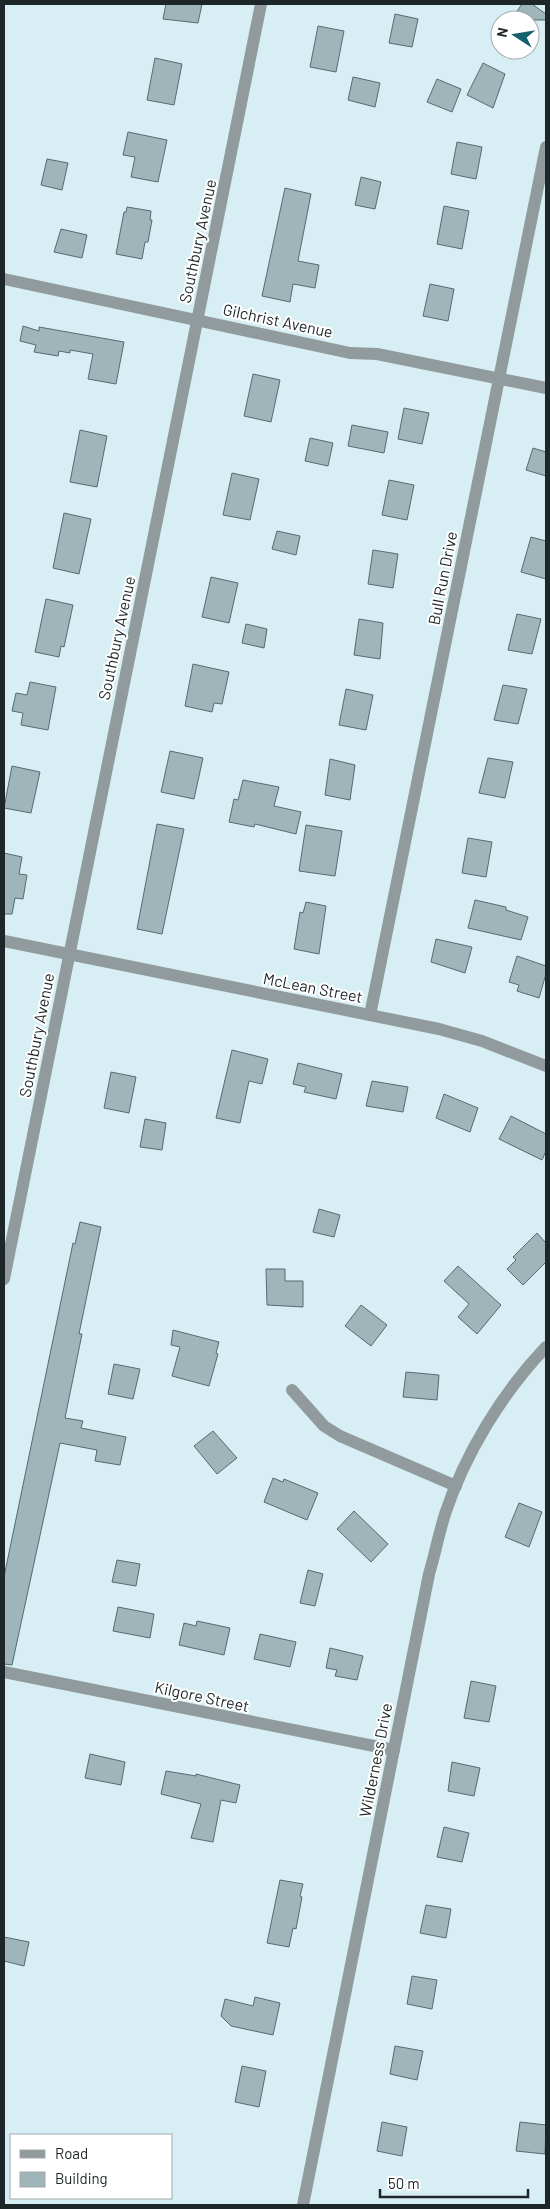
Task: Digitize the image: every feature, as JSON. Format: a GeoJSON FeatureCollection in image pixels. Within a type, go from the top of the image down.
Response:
{"type":"FeatureCollection","features":[{"type":"Feature","properties":{"kind":"street","name":"Southbury Avenue"},"geometry":{"type":"LineString","coordinates":[[4,1279],[261,4]]}},
{"type":"Feature","properties":{"kind":"street","name":"Bull Run Drive"},"geometry":{"type":"LineString","coordinates":[[370,1015],[546,147]]}},
{"type":"Feature","properties":{"kind":"street","name":"Gilchrist Avenue"},"geometry":{"type":"LineString","coordinates":[[4,279],[350,353],[377,354],[546,388]]}},
{"type":"Feature","properties":{"kind":"street","name":"McLean Street"},"geometry":{"type":"LineString","coordinates":[[4,941],[370,1015],[482,1041],[546,1066]]}},
{"type":"Feature","properties":{"kind":"street","name":"Wilderness Drive"},"geometry":{"type":"LineString","coordinates":[[303,2205],[429,1574],[445,1514],[466,1462],[488,1424],[513,1388],[546,1348]]}},
{"type":"Feature","properties":{"kind":"street"},"geometry":{"type":"LineString","coordinates":[[292,1390],[324,1426],[340,1436],[456,1486]]}},
{"type":"Feature","properties":{"kind":"street","name":"Kilgore Street"},"geometry":{"type":"LineString","coordinates":[[4,1672],[394,1750]]}},
{"type":"Feature","properties":{"kind":"building"},"geometry":{"type":"Polygon","coordinates":[[[166,4],[202,4],[198,23],[163,19],[166,4]]]}},
{"type":"Feature","properties":{"kind":"building"},"geometry":{"type":"Polygon","coordinates":[[[522,4],[532,4],[546,14],[546,20],[540,20],[540,10],[518,10],[522,4]]]}},
{"type":"Feature","properties":{"kind":"building"},"geometry":{"type":"Polygon","coordinates":[[[395,14],[418,19],[412,47],[389,43],[395,14]]]}},
{"type":"Feature","properties":{"kind":"building"},"geometry":{"type":"Polygon","coordinates":[[[318,26],[344,31],[336,72],[310,67],[318,26]]]}},
{"type":"Feature","properties":{"kind":"building"},"geometry":{"type":"Polygon","coordinates":[[[155,58],[182,64],[174,105],[147,100],[155,58]]]}},
{"type":"Feature","properties":{"kind":"building"},"geometry":{"type":"Polygon","coordinates":[[[483,63],[505,74],[493,108],[467,95],[483,63]]]}},
{"type":"Feature","properties":{"kind":"building"},"geometry":{"type":"Polygon","coordinates":[[[353,77],[380,83],[375,107],[348,100],[353,77]]]}},
{"type":"Feature","properties":{"kind":"building"},"geometry":{"type":"Polygon","coordinates":[[[437,79],[461,89],[452,112],[427,102],[437,79]]]}},
{"type":"Feature","properties":{"kind":"building"},"geometry":{"type":"Polygon","coordinates":[[[128,132],[167,140],[158,182],[131,177],[135,157],[123,155],[128,132]]]}},
{"type":"Feature","properties":{"kind":"building"},"geometry":{"type":"Polygon","coordinates":[[[457,142],[482,147],[476,179],[451,174],[457,142]]]}},
{"type":"Feature","properties":{"kind":"building"},"geometry":{"type":"Polygon","coordinates":[[[47,159],[68,163],[62,190],[41,185],[47,159]]]}},
{"type":"Feature","properties":{"kind":"building"},"geometry":{"type":"Polygon","coordinates":[[[361,177],[381,182],[375,209],[355,205],[361,177]]]}},
{"type":"Feature","properties":{"kind":"building"},"geometry":{"type":"Polygon","coordinates":[[[285,188],[311,194],[298,261],[319,265],[315,288],[293,284],[290,302],[262,296],[285,188]]]}},
{"type":"Feature","properties":{"kind":"building"},"geometry":{"type":"Polygon","coordinates":[[[444,206],[469,211],[462,249],[437,244],[444,206]]]}},
{"type":"Feature","properties":{"kind":"building"},"geometry":{"type":"Polygon","coordinates":[[[127,207],[151,211],[150,220],[152,220],[148,242],[145,242],[142,259],[116,254],[124,212],[126,212],[127,207]]]}},
{"type":"Feature","properties":{"kind":"building"},"geometry":{"type":"Polygon","coordinates":[[[61,229],[87,235],[82,258],[54,252],[61,229]]]}},
{"type":"Feature","properties":{"kind":"building"},"geometry":{"type":"Polygon","coordinates":[[[430,284],[454,289],[448,321],[423,316],[430,284]]]}},
{"type":"Feature","properties":{"kind":"building"},"geometry":{"type":"Polygon","coordinates":[[[23,326],[39,331],[39,327],[124,342],[116,384],[88,379],[93,354],[70,350],[70,353],[59,351],[58,356],[34,352],[36,345],[20,341],[23,326]]]}},
{"type":"Feature","properties":{"kind":"building"},"geometry":{"type":"Polygon","coordinates":[[[253,374],[280,380],[271,422],[244,416],[253,374]]]}},
{"type":"Feature","properties":{"kind":"building"},"geometry":{"type":"Polygon","coordinates":[[[404,408],[429,413],[422,444],[398,439],[404,408]]]}},
{"type":"Feature","properties":{"kind":"building"},"geometry":{"type":"Polygon","coordinates":[[[352,425],[388,432],[384,453],[348,446],[352,425]]]}},
{"type":"Feature","properties":{"kind":"building"},"geometry":{"type":"Polygon","coordinates":[[[80,430],[107,436],[97,487],[70,482],[80,430]]]}},
{"type":"Feature","properties":{"kind":"building"},"geometry":{"type":"Polygon","coordinates":[[[310,438],[333,443],[328,466],[305,461],[310,438]]]}},
{"type":"Feature","properties":{"kind":"building"},"geometry":{"type":"Polygon","coordinates":[[[533,448],[546,452],[546,476],[526,470],[533,448]]]}},
{"type":"Feature","properties":{"kind":"building"},"geometry":{"type":"Polygon","coordinates":[[[232,473],[259,479],[250,520],[223,515],[232,473]]]}},
{"type":"Feature","properties":{"kind":"building"},"geometry":{"type":"Polygon","coordinates":[[[389,480],[414,485],[407,520],[382,515],[389,480]]]}},
{"type":"Feature","properties":{"kind":"building"},"geometry":{"type":"Polygon","coordinates":[[[64,513],[91,519],[79,574],[53,568],[64,513]]]}},
{"type":"Feature","properties":{"kind":"building"},"geometry":{"type":"Polygon","coordinates":[[[277,531],[300,536],[296,555],[272,549],[277,531]]]}},
{"type":"Feature","properties":{"kind":"building"},"geometry":{"type":"Polygon","coordinates":[[[531,537],[546,541],[546,579],[521,572],[531,537]]]}},
{"type":"Feature","properties":{"kind":"building"},"geometry":{"type":"Polygon","coordinates":[[[373,550],[398,554],[393,588],[368,584],[373,550]]]}},
{"type":"Feature","properties":{"kind":"building"},"geometry":{"type":"Polygon","coordinates":[[[211,577],[238,583],[229,623],[202,617],[211,577]]]}},
{"type":"Feature","properties":{"kind":"building"},"geometry":{"type":"Polygon","coordinates":[[[46,599],[73,605],[64,647],[61,646],[59,657],[35,652],[46,599]]]}},
{"type":"Feature","properties":{"kind":"building"},"geometry":{"type":"Polygon","coordinates":[[[517,614],[541,619],[532,654],[508,650],[517,614]]]}},
{"type":"Feature","properties":{"kind":"building"},"geometry":{"type":"Polygon","coordinates":[[[359,619],[383,623],[380,659],[354,655],[359,619]]]}},
{"type":"Feature","properties":{"kind":"building"},"geometry":{"type":"Polygon","coordinates":[[[246,624],[267,629],[264,648],[242,643],[246,624]]]}},
{"type":"Feature","properties":{"kind":"building"},"geometry":{"type":"Polygon","coordinates":[[[193,664],[229,672],[222,704],[214,703],[212,712],[185,706],[193,664]]]}},
{"type":"Feature","properties":{"kind":"building"},"geometry":{"type":"Polygon","coordinates":[[[30,682],[56,687],[48,730],[21,725],[23,713],[12,711],[16,693],[27,695],[30,682]]]}},
{"type":"Feature","properties":{"kind":"building"},"geometry":{"type":"Polygon","coordinates":[[[503,685],[527,689],[518,724],[494,720],[503,685]]]}},
{"type":"Feature","properties":{"kind":"building"},"geometry":{"type":"Polygon","coordinates":[[[346,689],[373,695],[366,730],[339,725],[346,689]]]}},
{"type":"Feature","properties":{"kind":"building"},"geometry":{"type":"Polygon","coordinates":[[[170,751],[203,758],[194,799],[161,792],[170,751]]]}},
{"type":"Feature","properties":{"kind":"building"},"geometry":{"type":"Polygon","coordinates":[[[488,758],[513,762],[505,798],[479,793],[488,758]]]}},
{"type":"Feature","properties":{"kind":"building"},"geometry":{"type":"Polygon","coordinates":[[[330,759],[355,765],[350,800],[325,795],[330,759]]]}},
{"type":"Feature","properties":{"kind":"building"},"geometry":{"type":"Polygon","coordinates":[[[12,766],[40,772],[31,813],[4,808],[12,766]]]}},
{"type":"Feature","properties":{"kind":"building"},"geometry":{"type":"Polygon","coordinates":[[[243,780],[279,787],[274,806],[301,812],[296,834],[255,824],[254,827],[229,822],[234,799],[238,800],[243,780]]]}},
{"type":"Feature","properties":{"kind":"building"},"geometry":{"type":"Polygon","coordinates":[[[157,824],[184,829],[162,934],[137,929],[157,824]]]}},
{"type":"Feature","properties":{"kind":"building"},"geometry":{"type":"Polygon","coordinates":[[[306,825],[342,831],[335,876],[299,871],[306,825]]]}},
{"type":"Feature","properties":{"kind":"building"},"geometry":{"type":"Polygon","coordinates":[[[468,838],[492,842],[486,877],[462,873],[468,838]]]}},
{"type":"Feature","properties":{"kind":"building"},"geometry":{"type":"Polygon","coordinates":[[[4,853],[22,857],[19,874],[27,875],[23,899],[15,898],[12,914],[4,914],[4,853]]]}},
{"type":"Feature","properties":{"kind":"building"},"geometry":{"type":"Polygon","coordinates":[[[475,900],[506,907],[506,910],[528,917],[521,940],[468,928],[475,900]]]}},
{"type":"Feature","properties":{"kind":"building"},"geometry":{"type":"Polygon","coordinates":[[[306,902],[326,906],[319,954],[294,949],[300,912],[303,913],[306,902]]]}},
{"type":"Feature","properties":{"kind":"building"},"geometry":{"type":"Polygon","coordinates":[[[436,939],[472,947],[465,973],[431,962],[436,939]]]}},
{"type":"Feature","properties":{"kind":"building"},"geometry":{"type":"Polygon","coordinates":[[[517,956],[546,966],[546,974],[539,998],[517,991],[519,985],[509,982],[517,956]]]}},
{"type":"Feature","properties":{"kind":"building"},"geometry":{"type":"Polygon","coordinates":[[[232,1050],[268,1059],[262,1084],[249,1081],[240,1123],[216,1118],[232,1050]]]}},
{"type":"Feature","properties":{"kind":"building"},"geometry":{"type":"Polygon","coordinates":[[[298,1063],[342,1074],[336,1099],[304,1092],[306,1087],[293,1084],[298,1063]]]}},
{"type":"Feature","properties":{"kind":"building"},"geometry":{"type":"Polygon","coordinates":[[[111,1072],[136,1077],[129,1113],[104,1108],[111,1072]]]}},
{"type":"Feature","properties":{"kind":"building"},"geometry":{"type":"Polygon","coordinates":[[[372,1081],[408,1087],[403,1112],[366,1106],[372,1081]]]}},
{"type":"Feature","properties":{"kind":"building"},"geometry":{"type":"Polygon","coordinates":[[[444,1094],[478,1108],[470,1132],[436,1118],[444,1094]]]}},
{"type":"Feature","properties":{"kind":"building"},"geometry":{"type":"Polygon","coordinates":[[[511,1116],[546,1134],[546,1151],[542,1160],[499,1139],[511,1116]]]}},
{"type":"Feature","properties":{"kind":"building"},"geometry":{"type":"Polygon","coordinates":[[[145,1119],[166,1123],[162,1150],[140,1147],[145,1119]]]}},
{"type":"Feature","properties":{"kind":"building"},"geometry":{"type":"Polygon","coordinates":[[[319,1209],[340,1215],[334,1237],[313,1232],[319,1209]]]}},
{"type":"Feature","properties":{"kind":"building"},"geometry":{"type":"Polygon","coordinates":[[[80,1222],[101,1227],[79,1334],[82,1334],[65,1418],[83,1421],[81,1428],[126,1437],[120,1465],[95,1461],[97,1450],[60,1443],[12,1665],[4,1664],[4,1577],[73,1243],[75,1244],[80,1222]]]}},
{"type":"Feature","properties":{"kind":"building"},"geometry":{"type":"Polygon","coordinates":[[[537,1233],[546,1243],[546,1262],[523,1285],[507,1269],[516,1260],[513,1257],[537,1233]]]}},
{"type":"Feature","properties":{"kind":"building"},"geometry":{"type":"Polygon","coordinates":[[[458,1266],[501,1305],[477,1334],[458,1317],[469,1304],[444,1281],[458,1266]]]}},
{"type":"Feature","properties":{"kind":"building"},"geometry":{"type":"Polygon","coordinates":[[[266,1269],[285,1269],[285,1281],[303,1281],[303,1307],[267,1305],[266,1269]]]}},
{"type":"Feature","properties":{"kind":"building"},"geometry":{"type":"Polygon","coordinates":[[[361,1305],[387,1325],[371,1346],[345,1326],[361,1305]]]}},
{"type":"Feature","properties":{"kind":"building"},"geometry":{"type":"Polygon","coordinates":[[[173,1330],[219,1342],[216,1353],[218,1354],[209,1386],[172,1376],[180,1347],[171,1345],[173,1330]]]}},
{"type":"Feature","properties":{"kind":"building"},"geometry":{"type":"Polygon","coordinates":[[[114,1364],[140,1369],[133,1399],[108,1394],[114,1364]]]}},
{"type":"Feature","properties":{"kind":"building"},"geometry":{"type":"Polygon","coordinates":[[[406,1372],[439,1375],[437,1400],[403,1397],[406,1372]]]}},
{"type":"Feature","properties":{"kind":"building"},"geometry":{"type":"Polygon","coordinates":[[[213,1431],[237,1458],[217,1474],[194,1446],[213,1431]]]}},
{"type":"Feature","properties":{"kind":"building"},"geometry":{"type":"Polygon","coordinates":[[[273,1478],[283,1482],[284,1479],[318,1493],[307,1520],[264,1502],[273,1478]]]}},
{"type":"Feature","properties":{"kind":"building"},"geometry":{"type":"Polygon","coordinates":[[[519,1503],[542,1512],[529,1547],[505,1537],[519,1503]]]}},
{"type":"Feature","properties":{"kind":"building"},"geometry":{"type":"Polygon","coordinates":[[[354,1511],[388,1544],[371,1562],[337,1529],[354,1511]]]}},
{"type":"Feature","properties":{"kind":"building"},"geometry":{"type":"Polygon","coordinates":[[[117,1560],[140,1564],[136,1586],[112,1582],[117,1560]]]}},
{"type":"Feature","properties":{"kind":"building"},"geometry":{"type":"Polygon","coordinates":[[[308,1570],[323,1574],[315,1606],[300,1603],[308,1570]]]}},
{"type":"Feature","properties":{"kind":"building"},"geometry":{"type":"Polygon","coordinates":[[[118,1607],[154,1614],[150,1638],[113,1631],[118,1607]]]}},
{"type":"Feature","properties":{"kind":"building"},"geometry":{"type":"Polygon","coordinates":[[[197,1621],[230,1628],[224,1655],[179,1645],[184,1623],[196,1626],[197,1621]]]}},
{"type":"Feature","properties":{"kind":"building"},"geometry":{"type":"Polygon","coordinates":[[[260,1634],[296,1642],[290,1667],[254,1659],[260,1634]]]}},
{"type":"Feature","properties":{"kind":"building"},"geometry":{"type":"Polygon","coordinates":[[[330,1648],[363,1656],[357,1680],[335,1676],[337,1670],[326,1668],[330,1648]]]}},
{"type":"Feature","properties":{"kind":"building"},"geometry":{"type":"Polygon","coordinates":[[[471,1681],[496,1686],[489,1722],[464,1718],[471,1681]]]}},
{"type":"Feature","properties":{"kind":"building"},"geometry":{"type":"Polygon","coordinates":[[[90,1754],[125,1762],[121,1785],[85,1778],[90,1754]]]}},
{"type":"Feature","properties":{"kind":"building"},"geometry":{"type":"Polygon","coordinates":[[[452,1762],[480,1768],[474,1796],[448,1791],[452,1762]]]}},
{"type":"Feature","properties":{"kind":"building"},"geometry":{"type":"Polygon","coordinates":[[[166,1771],[196,1776],[196,1774],[240,1785],[236,1803],[221,1800],[213,1842],[191,1838],[201,1804],[161,1794],[166,1771]]]}},
{"type":"Feature","properties":{"kind":"building"},"geometry":{"type":"Polygon","coordinates":[[[444,1827],[469,1833],[462,1862],[437,1857],[444,1827]]]}},
{"type":"Feature","properties":{"kind":"building"},"geometry":{"type":"Polygon","coordinates":[[[280,1880],[303,1884],[296,1929],[293,1928],[289,1947],[267,1943],[280,1880]]]}},
{"type":"Feature","properties":{"kind":"building"},"geometry":{"type":"Polygon","coordinates":[[[426,1905],[451,1909],[446,1938],[420,1933],[426,1905]]]}},
{"type":"Feature","properties":{"kind":"building"},"geometry":{"type":"Polygon","coordinates":[[[4,1937],[29,1942],[24,1966],[4,1961],[4,1937]]]}},
{"type":"Feature","properties":{"kind":"building"},"geometry":{"type":"Polygon","coordinates":[[[412,1976],[437,1980],[432,2009],[407,2004],[412,1976]]]}},
{"type":"Feature","properties":{"kind":"building"},"geometry":{"type":"Polygon","coordinates":[[[255,1997],[280,2003],[273,2035],[231,2026],[221,2016],[225,1999],[253,2006],[255,1997]]]}},
{"type":"Feature","properties":{"kind":"building"},"geometry":{"type":"Polygon","coordinates":[[[395,2046],[423,2051],[417,2080],[390,2074],[395,2046]]]}},
{"type":"Feature","properties":{"kind":"building"},"geometry":{"type":"Polygon","coordinates":[[[242,2066],[266,2071],[259,2107],[235,2102],[242,2066]]]}},
{"type":"Feature","properties":{"kind":"building"},"geometry":{"type":"Polygon","coordinates":[[[382,2122],[407,2127],[402,2156],[377,2151],[382,2122]]]}},
{"type":"Feature","properties":{"kind":"building"},"geometry":{"type":"Polygon","coordinates":[[[520,2122],[546,2125],[545,2154],[516,2151],[520,2122]]]}}]}
